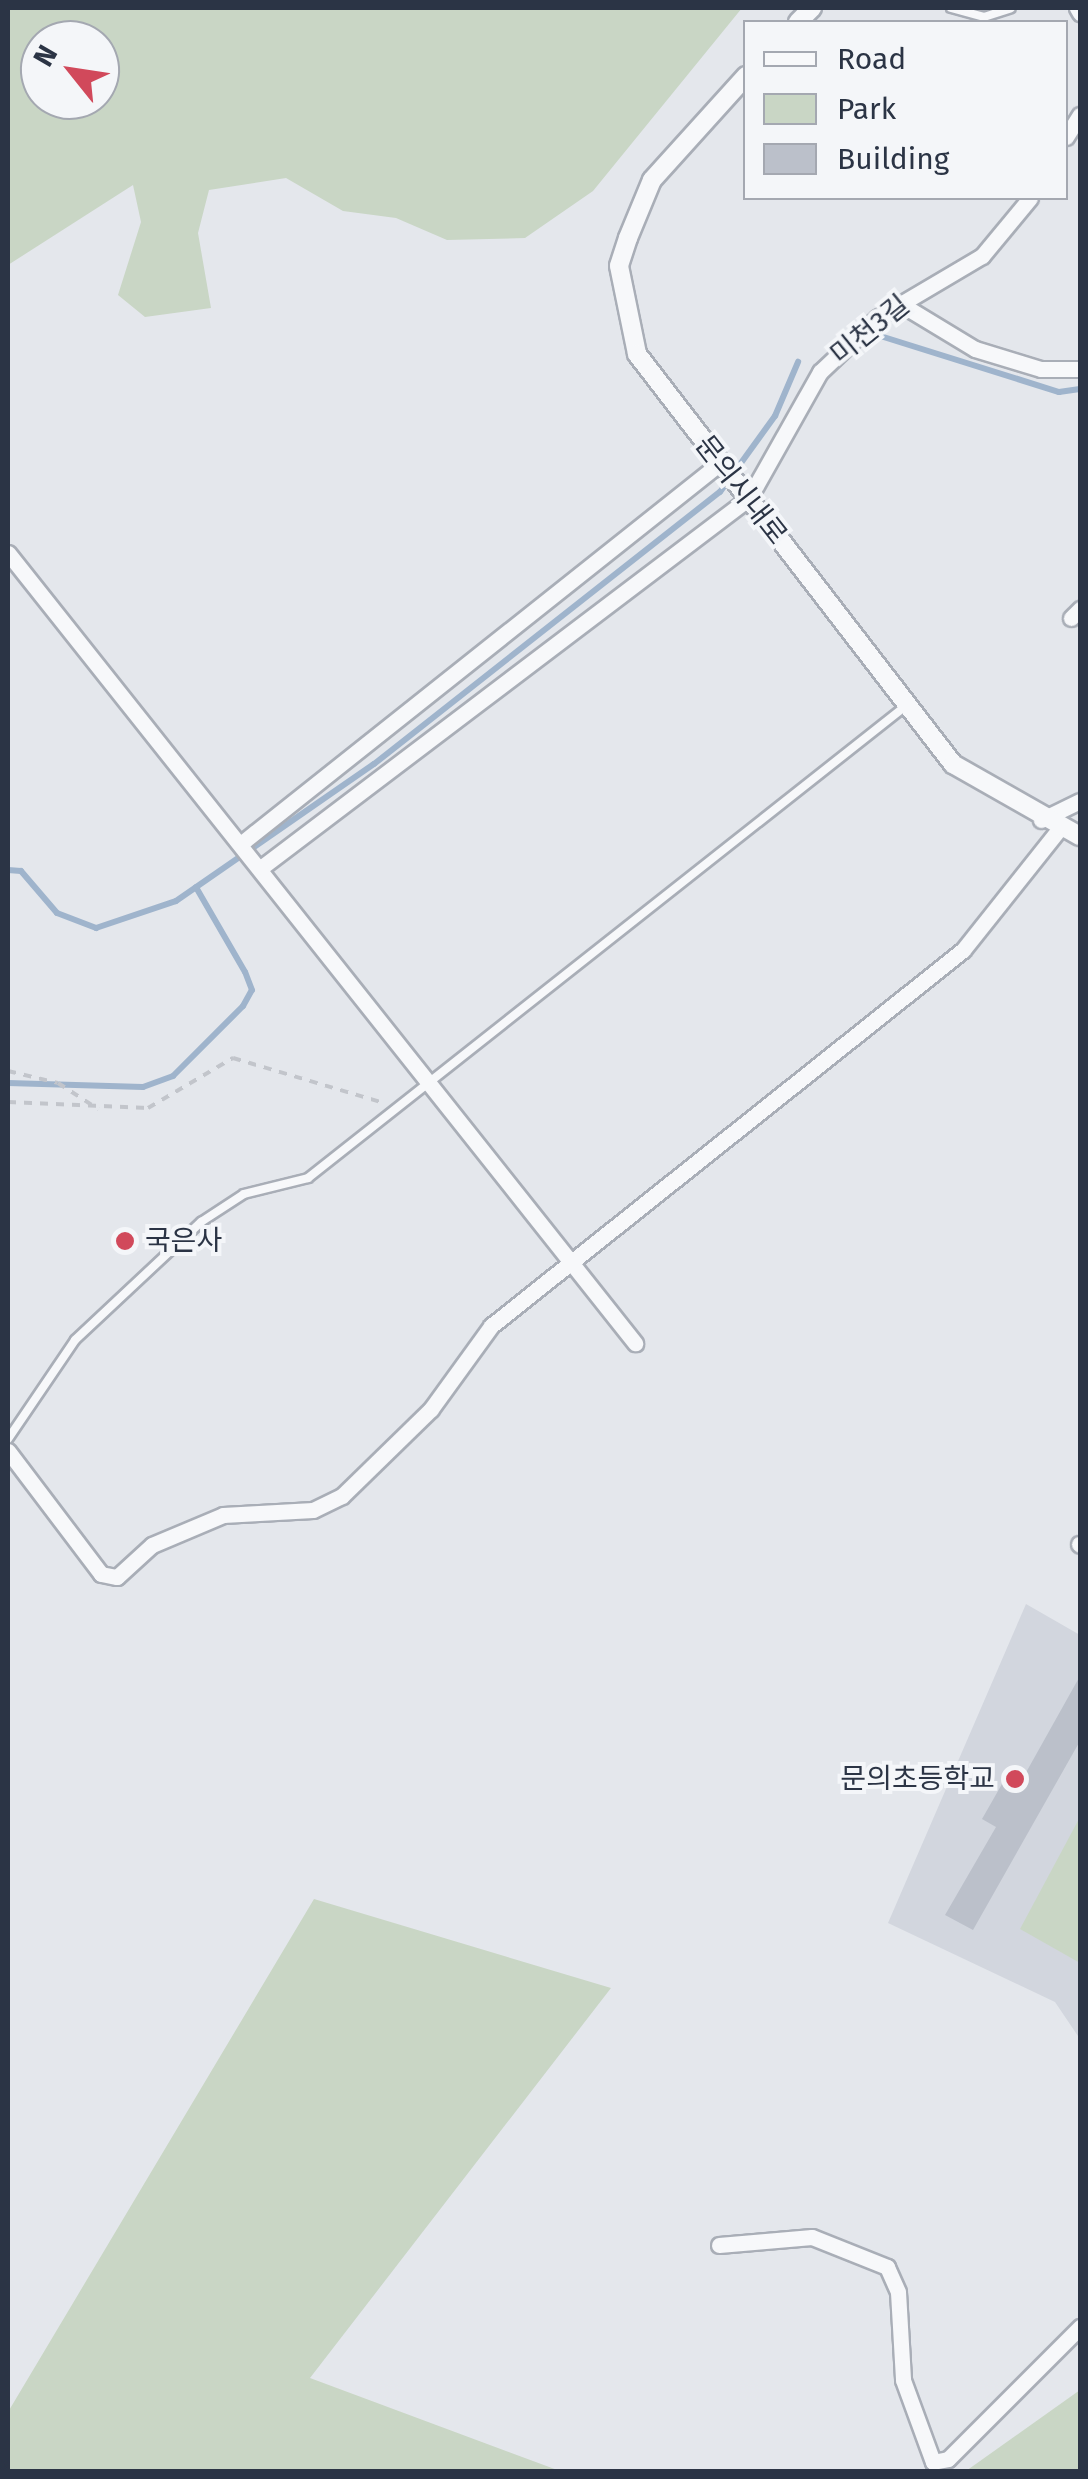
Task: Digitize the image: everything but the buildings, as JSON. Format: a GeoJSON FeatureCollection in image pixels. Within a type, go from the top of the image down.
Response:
{"type":"FeatureCollection","features":[{"type":"Feature","properties":{"kind":"street","name":"문의시내로"},"geometry":{"type":"LineString","coordinates":[[743,79],[652,180],[619,266],[637,354],[953,764],[1042,820],[1080,836]]}},
{"type":"Feature","properties":{"kind":"street","name":"미천3길"},"geometry":{"type":"LineString","coordinates":[[744,493],[820,372],[899,303],[982,256],[1028,200]]}},
{"type":"Feature","properties":{"kind":"street"},"geometry":{"type":"LineString","coordinates":[[899,303],[975,349],[1041,369],[1080,369]]}},
{"type":"Feature","properties":{"kind":"street"},"geometry":{"type":"LineString","coordinates":[[245,845],[723,466]]}},
{"type":"Feature","properties":{"kind":"street"},"geometry":{"type":"LineString","coordinates":[[260,864],[744,493]]}},
{"type":"Feature","properties":{"kind":"street"},"geometry":{"type":"LineString","coordinates":[[8,553],[245,845],[635,1342]]}},
{"type":"Feature","properties":{"kind":"street"},"geometry":{"type":"LineString","coordinates":[[1042,820],[1080,801]]}},
{"type":"Feature","properties":{"kind":"street"},"geometry":{"type":"LineString","coordinates":[[8,1450],[101,1574],[117,1576],[152,1544],[223,1515],[314,1510],[342,1496],[431,1409],[491,1326],[963,950],[1048,854],[1060,828]]}},
{"type":"Feature","properties":{"kind":"street"},"geometry":{"type":"LineString","coordinates":[[719,2245],[812,2236],[886,2266],[898,2292],[903,2380],[933,2462],[948,2459],[1080,2327]]}},
{"type":"Feature","properties":{"kind":"lane"},"geometry":{"type":"LineString","coordinates":[[951,8],[984,17],[1011,8]]}},
{"type":"Feature","properties":{"kind":"lane"},"geometry":{"type":"LineString","coordinates":[[8,1439],[74,1340],[201,1222],[244,1194],[308,1178],[428,1078],[907,706]]}},
{"type":"Feature","properties":{"kind":"path"},"geometry":{"type":"LineString","coordinates":[[8,1102],[100,1110],[148,1108],[233,1058],[394,1106]]}},
{"type":"Feature","properties":{"kind":"path"},"geometry":{"type":"LineString","coordinates":[[8,1072],[58,1084],[84,1095],[100,1110]]}},
{"type":"Feature","properties":{"kind":"shaded area","name":"문의초등학교"},"geometry":{"type":"Polygon","coordinates":[[[1026,1604],[1080,1635],[1080,2039],[1055,2002],[888,1923],[1026,1604]]]}},
{"type":"Feature","properties":{"kind":"green space"},"geometry":{"type":"Polygon","coordinates":[[[8,8],[742,8],[593,191],[525,238],[447,240],[396,218],[343,211],[286,178],[209,190],[198,233],[211,308],[145,317],[118,295],[141,222],[133,185],[8,265],[8,8]]]}},
{"type":"Feature","properties":{"kind":"green space"},"geometry":{"type":"Polygon","coordinates":[[[1080,1817],[1080,1963],[1020,1929],[1080,1817]]]}},
{"type":"Feature","properties":{"kind":"green space"},"geometry":{"type":"Polygon","coordinates":[[[314,1899],[611,1988],[310,2378],[560,2471],[8,2471],[8,2412],[314,1899]]]}},
{"type":"Feature","properties":{"kind":"green space"},"geometry":{"type":"Polygon","coordinates":[[[1080,2390],[1080,2471],[966,2471],[1080,2390]]]}},
{"type":"Feature","properties":{"kind":"waterway"},"geometry":{"type":"LineString","coordinates":[[874,334],[1059,392],[1080,389]]}},
{"type":"Feature","properties":{"kind":"waterway"},"geometry":{"type":"LineString","coordinates":[[8,870],[21,871],[57,913],[96,928],[176,901],[374,764],[720,492],[775,416],[798,362]]}},
{"type":"Feature","properties":{"kind":"waterway"},"geometry":{"type":"LineString","coordinates":[[8,1083],[143,1087],[173,1076],[243,1006],[252,990],[245,972],[196,887]]}},
{"type":"Feature","properties":{"kind":"place","name":"국은사"},"geometry":{"type":"Point","coordinates":[125,1241]}},
{"type":"Feature","properties":{"kind":"place","name":"문의초등학교"},"geometry":{"type":"Point","coordinates":[1015,1779]}}]}
